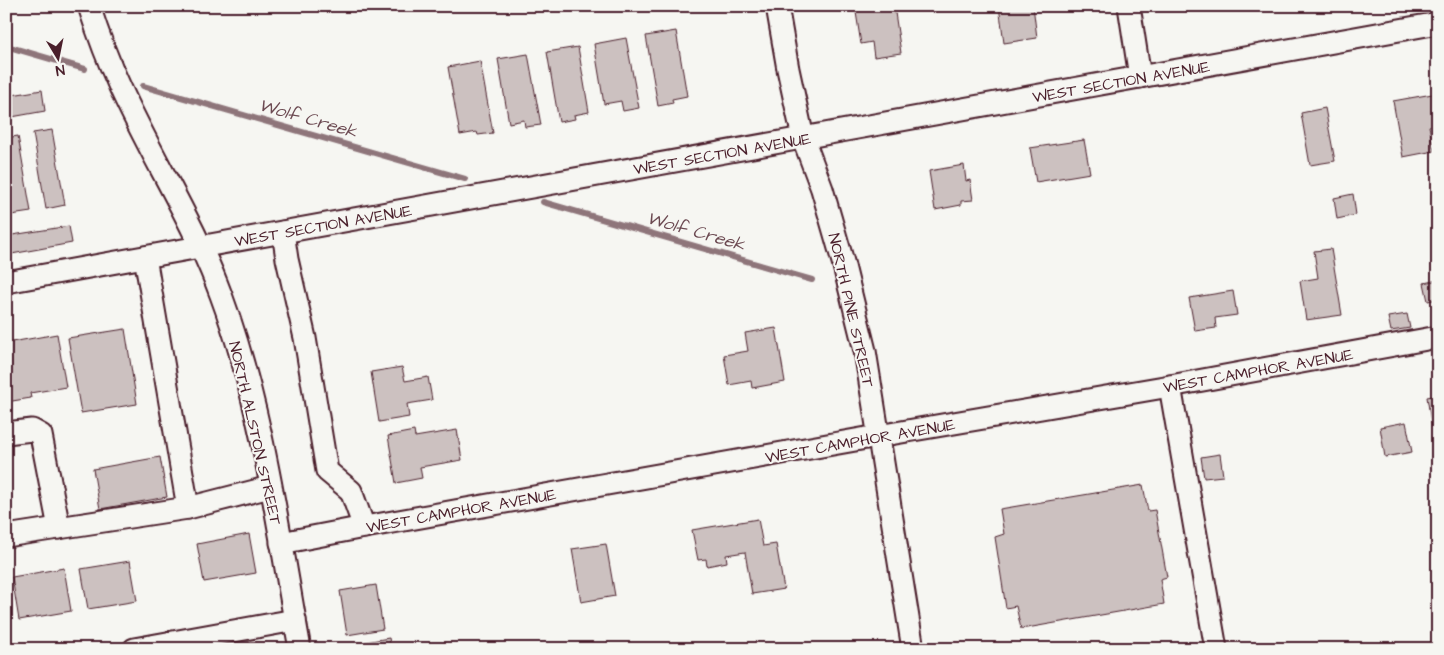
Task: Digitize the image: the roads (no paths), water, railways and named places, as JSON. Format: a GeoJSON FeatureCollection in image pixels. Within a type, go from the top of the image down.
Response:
{"type":"FeatureCollection","features":[{"type":"Feature","properties":{"kind":"street","name":"NORTH ALSTON STREET"},"geometry":{"type":"LineString","coordinates":[[89,6],[100,40],[121,88],[202,247],[222,296],[245,370],[270,487],[300,649]]}},
{"type":"Feature","properties":{"kind":"street","name":"NORTH PINE STREET"},"geometry":{"type":"LineString","coordinates":[[777,6],[803,138],[822,189],[843,262],[865,351],[913,649]]}},
{"type":"Feature","properties":{"kind":"street"},"geometry":{"type":"LineString","coordinates":[[1129,6],[1140,77]]}},
{"type":"Feature","properties":{"kind":"street","name":"WEST SECTION AVENUE"},"geometry":{"type":"LineString","coordinates":[[6,282],[1438,24]]}},
{"type":"Feature","properties":{"kind":"street"},"geometry":{"type":"LineString","coordinates":[[283,232],[287,259],[305,338],[327,471],[351,491],[364,527]]}},
{"type":"Feature","properties":{"kind":"street"},"geometry":{"type":"LineString","coordinates":[[145,257],[188,508]]}},
{"type":"Feature","properties":{"kind":"street","name":"WEST CAMPHOR AVENUE"},"geometry":{"type":"LineString","coordinates":[[281,543],[1438,337]]}},
{"type":"Feature","properties":{"kind":"street"},"geometry":{"type":"LineString","coordinates":[[1170,386],[1216,649]]}},
{"type":"Feature","properties":{"kind":"street"},"geometry":{"type":"LineString","coordinates":[[6,433],[32,430],[41,435],[60,528]]}},
{"type":"Feature","properties":{"kind":"street"},"geometry":{"type":"LineString","coordinates":[[6,536],[188,508],[270,487]]}},
{"type":"Feature","properties":{"kind":"street"},"geometry":{"type":"LineString","coordinates":[[140,648],[295,620]]}},
{"type":"Feature","properties":{"kind":"waterway","name":"Wolf Creek"},"geometry":{"type":"LineString","coordinates":[[6,46],[85,69]]}},
{"type":"Feature","properties":{"kind":"waterway","name":"Wolf Creek"},"geometry":{"type":"LineString","coordinates":[[143,86],[465,179]]}},
{"type":"Feature","properties":{"kind":"waterway","name":"Wolf Creek"},"geometry":{"type":"LineString","coordinates":[[543,202],[812,280]]}}]}
